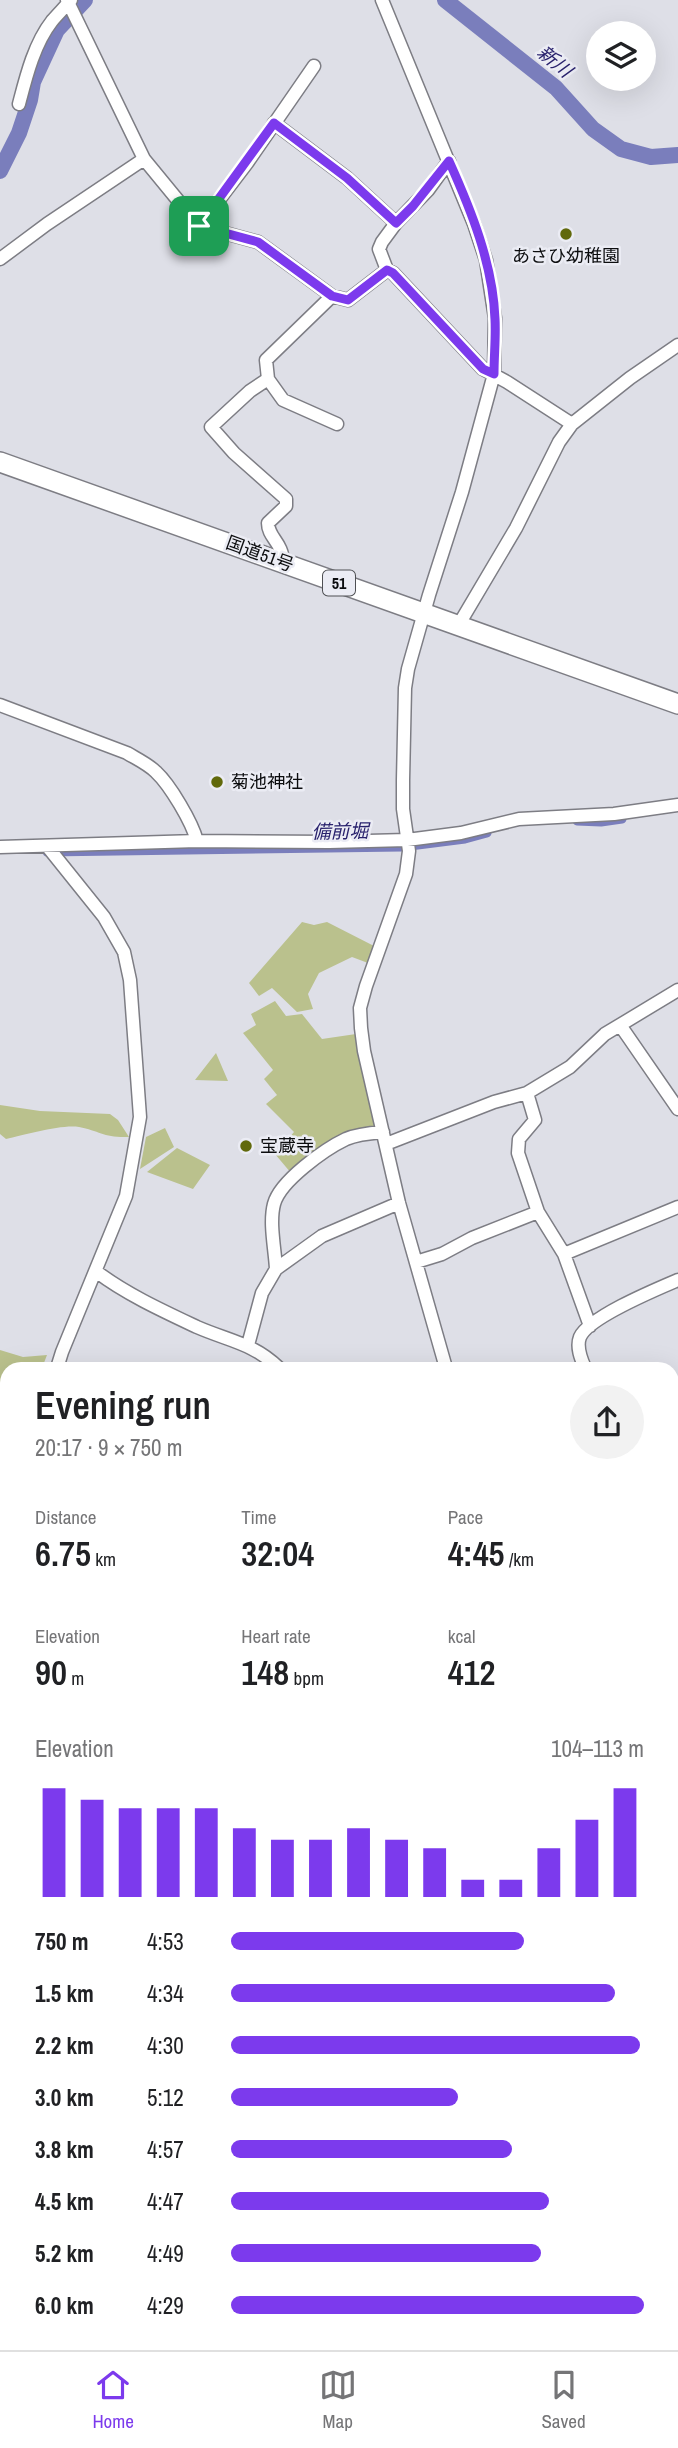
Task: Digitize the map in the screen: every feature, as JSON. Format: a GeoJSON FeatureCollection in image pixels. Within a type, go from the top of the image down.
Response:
{"type":"FeatureCollection","features":[{"type":"Feature","properties":{"kind":"highway","name":"国道51号"},"geometry":{"type":"LineString","coordinates":[[0,462],[678,704]]}},
{"type":"Feature","properties":{"kind":"street"},"geometry":{"type":"LineString","coordinates":[[382,0],[474,224],[486,260],[495,318],[494,374],[405,688],[402,780],[408,845],[406,874],[360,1008],[364,1051],[399,1203],[444,1362]]}},
{"type":"Feature","properties":{"kind":"street"},"geometry":{"type":"LineString","coordinates":[[19,104],[25,79],[51,22],[70,6],[144,159],[199,226],[258,242],[332,296],[348,300],[387,270]]}},
{"type":"Feature","properties":{"kind":"street"},"geometry":{"type":"LineString","coordinates":[[199,226],[314,66]]}},
{"type":"Feature","properties":{"kind":"street"},"geometry":{"type":"LineString","coordinates":[[274,123],[347,178],[396,223]]}},
{"type":"Feature","properties":{"kind":"street"},"geometry":{"type":"LineString","coordinates":[[0,259],[47,223],[144,159]]}},
{"type":"Feature","properties":{"kind":"street"},"geometry":{"type":"LineString","coordinates":[[449,161],[382,242],[379,249],[387,270],[393,273],[483,369],[572,424]]}},
{"type":"Feature","properties":{"kind":"street"},"geometry":{"type":"LineString","coordinates":[[332,296],[266,360],[268,379],[284,400],[337,424]]}},
{"type":"Feature","properties":{"kind":"street"},"geometry":{"type":"LineString","coordinates":[[458,626],[516,528],[559,442],[572,424],[630,378],[678,345]]}},
{"type":"Feature","properties":{"kind":"street"},"geometry":{"type":"LineString","coordinates":[[268,379],[250,391],[211,427],[234,453],[286,499],[286,506],[268,523],[268,529],[280,545],[283,563]]}},
{"type":"Feature","properties":{"kind":"street"},"geometry":{"type":"LineString","coordinates":[[0,705],[127,753],[141,762],[163,780],[193,829],[197,841]]}},
{"type":"Feature","properties":{"kind":"street"},"geometry":{"type":"LineString","coordinates":[[0,847],[51,851],[197,841],[408,845],[519,819],[614,814],[676,803]]}},
{"type":"Feature","properties":{"kind":"street"},"geometry":{"type":"LineString","coordinates":[[51,851],[111,927],[124,952],[130,980],[140,1117],[126,1196],[59,1362]]}},
{"type":"Feature","properties":{"kind":"street"},"geometry":{"type":"LineString","coordinates":[[276,1269],[273,1211],[275,1200],[287,1183],[326,1151],[347,1138],[384,1138],[527,1093],[570,1067],[605,1034],[678,990]]}},
{"type":"Feature","properties":{"kind":"street"},"geometry":{"type":"LineString","coordinates":[[620,1025],[678,1109]]}},
{"type":"Feature","properties":{"kind":"street"},"geometry":{"type":"LineString","coordinates":[[527,1093],[535,1119],[519,1139],[518,1153],[537,1212],[564,1254],[590,1326]]}},
{"type":"Feature","properties":{"kind":"street"},"geometry":{"type":"LineString","coordinates":[[248,1345],[262,1293],[276,1269],[322,1236],[399,1203]]}},
{"type":"Feature","properties":{"kind":"street"},"geometry":{"type":"LineString","coordinates":[[564,1254],[678,1207]]}},
{"type":"Feature","properties":{"kind":"street"},"geometry":{"type":"LineString","coordinates":[[416,1262],[442,1254],[472,1238],[537,1212]]}},
{"type":"Feature","properties":{"kind":"street"},"geometry":{"type":"LineString","coordinates":[[97,1272],[195,1326],[248,1345],[272,1362]]}},
{"type":"Feature","properties":{"kind":"street"},"geometry":{"type":"LineString","coordinates":[[583,1362],[578,1345],[580,1336],[590,1326],[623,1305],[678,1280]]}},
{"type":"Feature","properties":{"kind":"green space"},"geometry":{"type":"Polygon","coordinates":[[[302,922],[314,925],[327,922],[374,946],[368,963],[352,957],[319,973],[308,994],[313,1009],[297,1012],[272,988],[259,996],[249,983],[302,922]]]}},
{"type":"Feature","properties":{"kind":"green space"},"geometry":{"type":"Polygon","coordinates":[[[275,1001],[286,1016],[302,1014],[322,1039],[356,1034],[377,1127],[291,1173],[275,1154],[294,1132],[266,1104],[277,1095],[264,1079],[273,1070],[243,1033],[256,1025],[251,1014],[275,1001]]]}},
{"type":"Feature","properties":{"kind":"green space"},"geometry":{"type":"Polygon","coordinates":[[[216,1053],[228,1081],[195,1080],[216,1053]]]}},
{"type":"Feature","properties":{"kind":"green space"},"geometry":{"type":"Polygon","coordinates":[[[0,1105],[40,1111],[110,1114],[118,1120],[129,1137],[72,1126],[6,1139],[0,1134],[0,1105]]]}},
{"type":"Feature","properties":{"kind":"green space"},"geometry":{"type":"Polygon","coordinates":[[[165,1128],[174,1147],[140,1169],[146,1137],[165,1128]]]}},
{"type":"Feature","properties":{"kind":"green space"},"geometry":{"type":"Polygon","coordinates":[[[177,1148],[210,1165],[193,1189],[147,1172],[177,1148]]]}},
{"type":"Feature","properties":{"kind":"green space"},"geometry":{"type":"Polygon","coordinates":[[[0,1350],[23,1357],[47,1355],[44,1362],[0,1362],[0,1350]]]}},
{"type":"Feature","properties":{"kind":"waterway","name":"新川"},"geometry":{"type":"LineString","coordinates":[[0,171],[19,133],[33,82],[57,30],[85,0]]}},
{"type":"Feature","properties":{"kind":"waterway","name":"新川"},"geometry":{"type":"LineString","coordinates":[[445,0],[556,88],[593,129],[621,149],[651,157],[678,155]]}},
{"type":"Feature","properties":{"kind":"waterway","name":"備前堀"},"geometry":{"type":"LineString","coordinates":[[577,821],[622,819]]}},
{"type":"Feature","properties":{"kind":"waterway","name":"備前堀"},"geometry":{"type":"LineString","coordinates":[[47,852],[402,847],[465,839],[487,833]]}},
{"type":"Feature","properties":{"kind":"place","name":"あさひ幼稚園"},"geometry":{"type":"Point","coordinates":[566,234]}},
{"type":"Feature","properties":{"kind":"place","name":"菊池神社"},"geometry":{"type":"Point","coordinates":[217,782]}},
{"type":"Feature","properties":{"kind":"place","name":"宝蔵寺"},"geometry":{"type":"Point","coordinates":[246,1146]}},
{"type":"Feature","properties":{"kind":"route"},"geometry":{"type":"LineString","coordinates":[[274,123],[347,178],[396,223],[428,190],[449,161],[486,260],[495,318],[494,374],[483,369],[393,273],[387,270],[348,300],[332,296],[258,242],[199,226],[274,123]]}}]}
